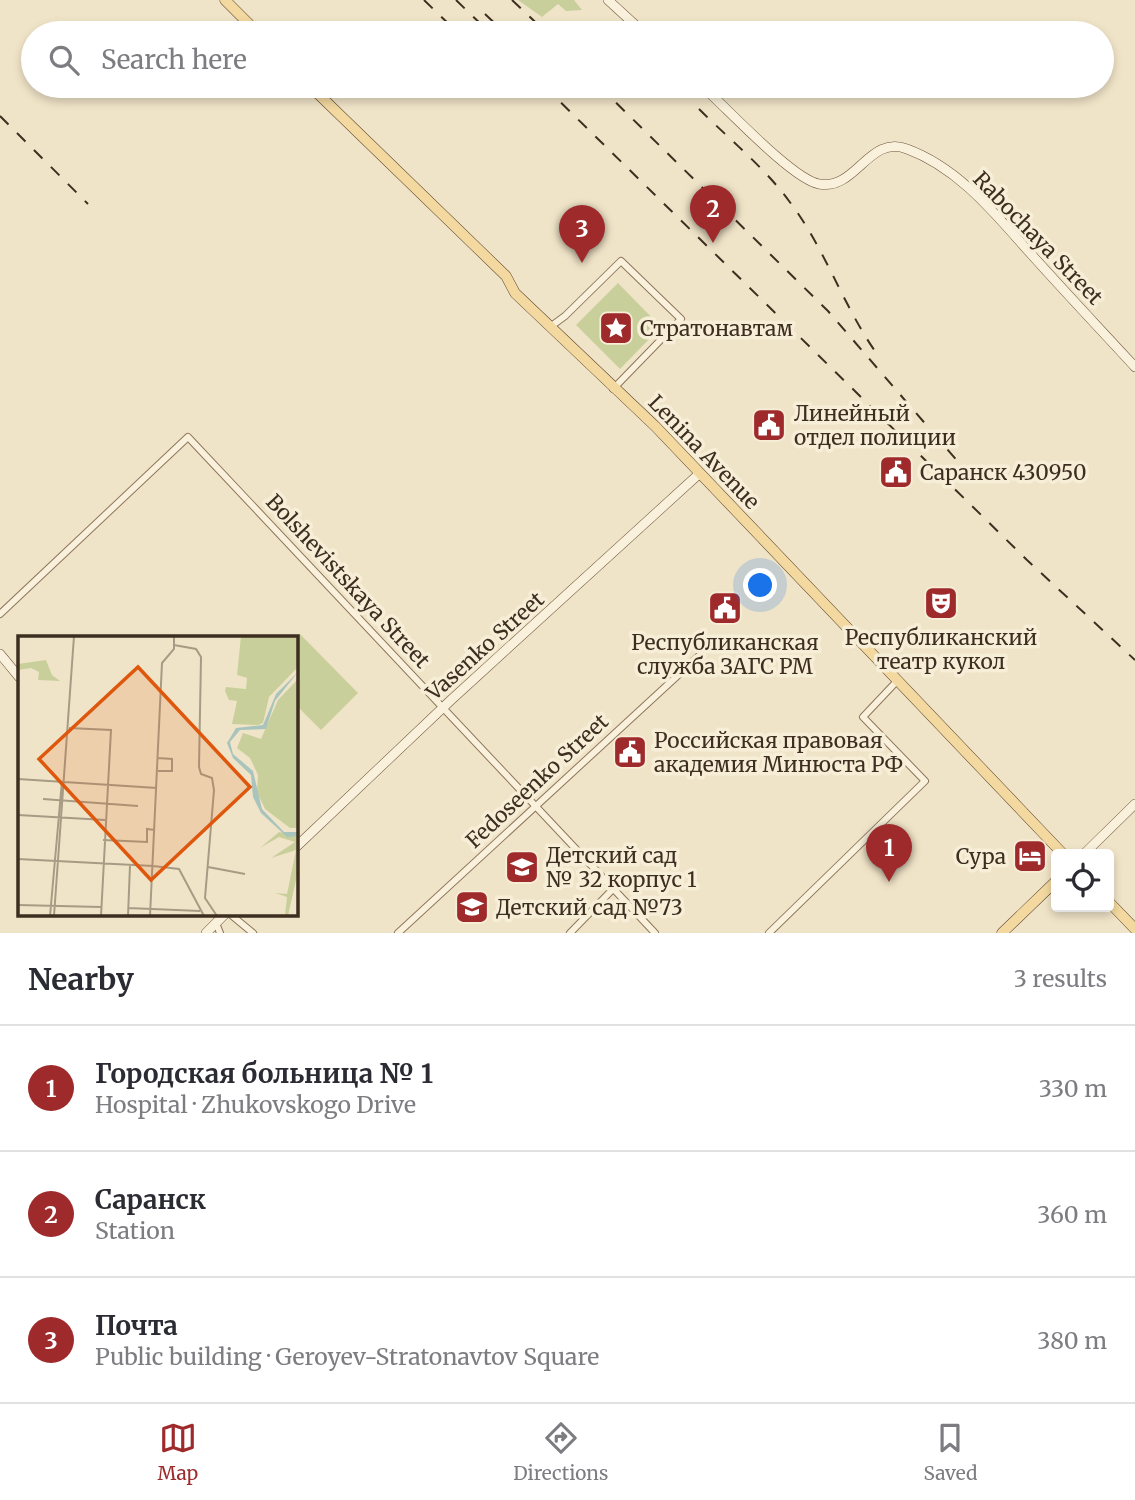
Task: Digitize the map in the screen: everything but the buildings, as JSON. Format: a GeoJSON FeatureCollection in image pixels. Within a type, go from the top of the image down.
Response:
{"type":"FeatureCollection","features":[{"type":"Feature","properties":{"kind":"main road"},"geometry":{"type":"LineString","coordinates":[[225,0],[246,21]]}},
{"type":"Feature","properties":{"kind":"main road","name":"Lenina Avenue"},"geometry":{"type":"LineString","coordinates":[[322,98],[506,276],[515,293],[700,473],[1058,849]]}},
{"type":"Feature","properties":{"kind":"main road"},"geometry":{"type":"LineString","coordinates":[[1002,933],[1051,886]]}},
{"type":"Feature","properties":{"kind":"main road"},"geometry":{"type":"LineString","coordinates":[[1114,907],[1135,929]]}},
{"type":"Feature","properties":{"kind":"street"},"geometry":{"type":"LineString","coordinates":[[608,0],[631,21]]}},
{"type":"Feature","properties":{"kind":"street","name":"Rabochaya Street"},"geometry":{"type":"LineString","coordinates":[[715,98],[790,168],[813,182],[830,185],[842,182],[873,154],[895,146],[916,153],[954,176],[992,210],[1135,367]]}},
{"type":"Feature","properties":{"kind":"street"},"geometry":{"type":"LineString","coordinates":[[550,327],[565,316],[621,261],[681,319],[614,389]]}},
{"type":"Feature","properties":{"kind":"street","name":"Bolshevistskaya Street"},"geometry":{"type":"LineString","coordinates":[[0,614],[188,437],[654,933]]}},
{"type":"Feature","properties":{"kind":"street","name":"Vasenko Street"},"geometry":{"type":"LineString","coordinates":[[298,845],[443,708],[700,473]]}},
{"type":"Feature","properties":{"kind":"street"},"geometry":{"type":"LineString","coordinates":[[0,654],[18,676]]}},
{"type":"Feature","properties":{"kind":"street","name":"Fedoseenko Street"},"geometry":{"type":"LineString","coordinates":[[398,933],[700,654]]}},
{"type":"Feature","properties":{"kind":"street"},"geometry":{"type":"LineString","coordinates":[[769,933],[925,781],[863,717],[897,681]]}},
{"type":"Feature","properties":{"kind":"street"},"geometry":{"type":"LineString","coordinates":[[1089,849],[1135,804]]}},
{"type":"Feature","properties":{"kind":"street"},"geometry":{"type":"LineString","coordinates":[[570,933],[613,889]]}},
{"type":"Feature","properties":{"kind":"street"},"geometry":{"type":"LineString","coordinates":[[231,916],[253,933]]}},
{"type":"Feature","properties":{"kind":"street"},"geometry":{"type":"LineString","coordinates":[[206,933],[215,918]]}},
{"type":"Feature","properties":{"kind":"street"},"geometry":{"type":"LineString","coordinates":[[215,918],[220,933]]}},
{"type":"Feature","properties":{"kind":"green space"},"geometry":{"type":"Polygon","coordinates":[[[518,0],[574,0],[582,10],[566,11],[558,4],[542,17],[518,0]]]}},
{"type":"Feature","properties":{"kind":"green space"},"geometry":{"type":"Polygon","coordinates":[[[618,283],[661,327],[620,369],[576,325],[618,283]]]}},
{"type":"Feature","properties":{"kind":"green space"},"geometry":{"type":"Polygon","coordinates":[[[300,634],[358,693],[321,730],[298,707],[300,634]]]}},
{"type":"Feature","properties":{"kind":"railway"},"geometry":{"type":"LineString","coordinates":[[424,0],[446,21]]}},
{"type":"Feature","properties":{"kind":"railway"},"geometry":{"type":"LineString","coordinates":[[456,0],[478,21]]}},
{"type":"Feature","properties":{"kind":"railway"},"geometry":{"type":"LineString","coordinates":[[512,0],[534,21]]}},
{"type":"Feature","properties":{"kind":"railway"},"geometry":{"type":"LineString","coordinates":[[485,14],[492,21]]}},
{"type":"Feature","properties":{"kind":"railway"},"geometry":{"type":"LineString","coordinates":[[556,98],[1027,560],[1135,660]]}},
{"type":"Feature","properties":{"kind":"railway"},"geometry":{"type":"LineString","coordinates":[[611,98],[828,311],[960,464]]}},
{"type":"Feature","properties":{"kind":"railway"},"geometry":{"type":"LineString","coordinates":[[699,109],[757,165],[789,201],[813,238],[877,354]]}},
{"type":"Feature","properties":{"kind":"railway"},"geometry":{"type":"LineString","coordinates":[[0,116],[88,204]]}},
{"type":"Feature","properties":{"kind":"place","name":"Саранск"},"geometry":{"type":"Point","coordinates":[713,243]}},
{"type":"Feature","properties":{"kind":"place","name":"Почта"},"geometry":{"type":"Point","coordinates":[582,263]}},
{"type":"Feature","properties":{"kind":"place","name":"Стратонавтам"},"geometry":{"type":"Point","coordinates":[616,328]}},
{"type":"Feature","properties":{"kind":"place","name":"Линейный отдел полиции"},"geometry":{"type":"Point","coordinates":[769,425]}},
{"type":"Feature","properties":{"kind":"place","name":"Саранск 430950"},"geometry":{"type":"Point","coordinates":[896,472]}},
{"type":"Feature","properties":{"kind":"place","name":"Республиканский театр кукол"},"geometry":{"type":"Point","coordinates":[941,603]}},
{"type":"Feature","properties":{"kind":"place","name":"Республиканская служба ЗАГС РМ"},"geometry":{"type":"Point","coordinates":[725,608]}},
{"type":"Feature","properties":{"kind":"place","name":"Российская правовая академия Минюста РФ"},"geometry":{"type":"Point","coordinates":[630,752]}},
{"type":"Feature","properties":{"kind":"place","name":"Сура"},"geometry":{"type":"Point","coordinates":[1030,856]}},
{"type":"Feature","properties":{"kind":"place","name":"Детский сад № 32 корпус 1"},"geometry":{"type":"Point","coordinates":[522,867]}},
{"type":"Feature","properties":{"kind":"place","name":"Городская больница № 1"},"geometry":{"type":"Point","coordinates":[889,882]}},
{"type":"Feature","properties":{"kind":"place","name":"Детский сад №73"},"geometry":{"type":"Point","coordinates":[472,907]}}]}
